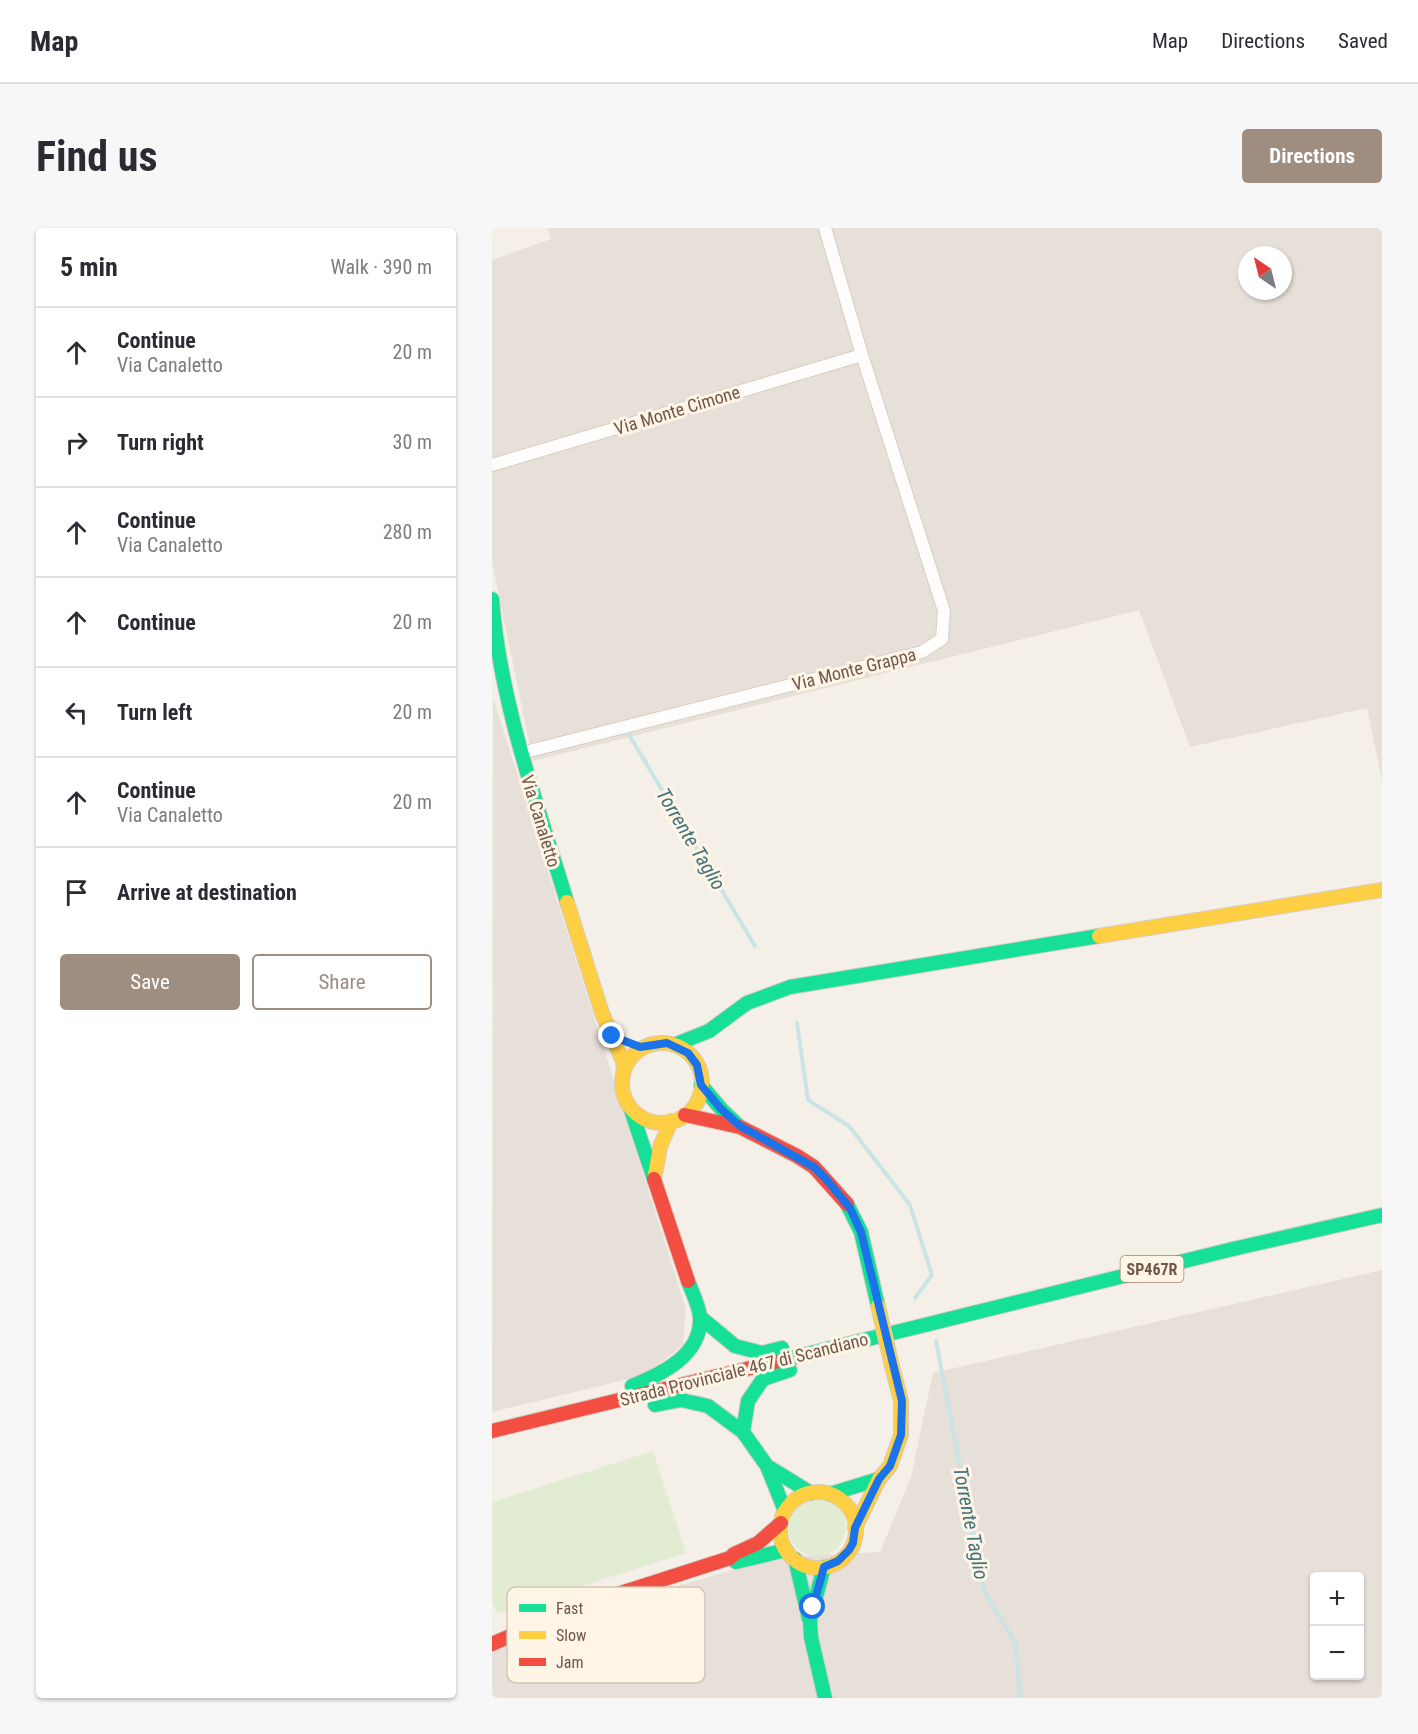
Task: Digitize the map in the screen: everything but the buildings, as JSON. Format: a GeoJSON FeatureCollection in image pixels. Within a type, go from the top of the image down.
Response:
{"type":"FeatureCollection","features":[{"type":"Feature","properties":{"kind":"main road","name":"Via Canaletto"},"geometry":{"type":"LineString","coordinates":[[492,599],[495,639],[521,753],[591,979],[623,1061],[624,1070]]}},
{"type":"Feature","properties":{"kind":"main road"},"geometry":{"type":"LineString","coordinates":[[612,1036],[640,1047],[653,1044],[674,1045],[709,1031],[747,1003],[790,987],[1382,890]]}},
{"type":"Feature","properties":{"kind":"main road"},"geometry":{"type":"LineString","coordinates":[[697,1065],[709,1031]]}},
{"type":"Feature","properties":{"kind":"main road"},"geometry":{"type":"LineString","coordinates":[[653,1044],[632,1056],[624,1070],[622,1085],[626,1100],[635,1113],[648,1121],[664,1123],[685,1115],[698,1099],[701,1085],[697,1065],[688,1053],[674,1045]]}},
{"type":"Feature","properties":{"kind":"main road"},"geometry":{"type":"LineString","coordinates":[[701,1085],[722,1110],[740,1126],[814,1167],[850,1208],[861,1232],[902,1401],[901,1435],[890,1466],[879,1479],[855,1528],[853,1543],[844,1556],[824,1567],[809,1566],[790,1555],[736,1562],[730,1558]]}},
{"type":"Feature","properties":{"kind":"main road"},"geometry":{"type":"LineString","coordinates":[[514,1426],[645,1381],[680,1362],[695,1342],[700,1317],[630,1107]]}},
{"type":"Feature","properties":{"kind":"main road"},"geometry":{"type":"LineString","coordinates":[[685,1115],[740,1126]]}},
{"type":"Feature","properties":{"kind":"main road"},"geometry":{"type":"LineString","coordinates":[[654,1179],[660,1140],[671,1122]]}},
{"type":"Feature","properties":{"kind":"main road","name":"Strada Provinciale 467 di Scandiano"},"geometry":{"type":"LineString","coordinates":[[492,1431],[1233,1249],[1382,1215]]}},
{"type":"Feature","properties":{"kind":"main road"},"geometry":{"type":"LineString","coordinates":[[700,1317],[735,1346],[762,1353],[841,1335],[923,1326]]}},
{"type":"Feature","properties":{"kind":"main road"},"geometry":{"type":"LineString","coordinates":[[743,1432],[748,1401],[763,1379],[923,1326]]}},
{"type":"Feature","properties":{"kind":"main road"},"geometry":{"type":"LineString","coordinates":[[514,1426],[597,1417],[681,1400],[708,1406],[743,1432],[767,1466],[783,1518],[781,1537],[801,1577],[804,1607],[810,1620]]}},
{"type":"Feature","properties":{"kind":"main road"},"geometry":{"type":"LineString","coordinates":[[767,1466],[812,1492],[830,1494],[843,1501],[848,1507],[855,1528]]}},
{"type":"Feature","properties":{"kind":"main road"},"geometry":{"type":"LineString","coordinates":[[830,1494],[879,1479]]}},
{"type":"Feature","properties":{"kind":"main road"},"geometry":{"type":"LineString","coordinates":[[639,1587],[730,1558],[758,1543],[783,1518],[799,1497],[812,1492]]}},
{"type":"Feature","properties":{"kind":"main road"},"geometry":{"type":"LineString","coordinates":[[824,1567],[810,1620],[811,1637],[825,1698]]}},
{"type":"Feature","properties":{"kind":"main road"},"geometry":{"type":"LineString","coordinates":[[492,1644],[507,1637]]}},
{"type":"Feature","properties":{"kind":"street","name":"Via Monte Grappa"},"geometry":{"type":"LineString","coordinates":[[521,753],[922,652],[942,639],[944,611],[862,355],[825,228]]}},
{"type":"Feature","properties":{"kind":"street","name":"Via Monte Cimone"},"geometry":{"type":"LineString","coordinates":[[492,465],[862,355]]}},
{"type":"Feature","properties":{"kind":"shaded area"},"geometry":{"type":"Polygon","coordinates":[[[547,228],[1382,228],[1382,781],[1367,708],[1190,747],[1139,610],[533,761],[492,562],[492,260],[551,239],[547,228]]]}},
{"type":"Feature","properties":{"kind":"shaded area"},"geometry":{"type":"Polygon","coordinates":[[[493,697],[686,1309],[683,1345],[645,1375],[492,1412],[493,697]]]}},
{"type":"Feature","properties":{"kind":"shaded area"},"geometry":{"type":"Polygon","coordinates":[[[1382,1270],[1382,1698],[492,1698],[492,1653],[507,1646],[507,1683],[705,1683],[705,1587],[674,1587],[778,1557],[880,1552],[911,1477],[933,1373],[1382,1270]]]}},
{"type":"Feature","properties":{"kind":"green space"},"geometry":{"type":"Polygon","coordinates":[[[653,1451],[686,1553],[579,1587],[507,1587],[507,1610],[497,1613],[492,1602],[492,1502],[653,1451]]]}},
{"type":"Feature","properties":{"kind":"green space"},"geometry":{"type":"Polygon","coordinates":[[[817,1498],[833,1503],[841,1511],[846,1527],[841,1543],[833,1551],[817,1556],[801,1551],[793,1543],[788,1527],[793,1511],[801,1503],[817,1498]]]}},
{"type":"Feature","properties":{"kind":"waterway","name":"Torrente Taglio"},"geometry":{"type":"LineString","coordinates":[[628,733],[755,946]]}},
{"type":"Feature","properties":{"kind":"waterway","name":"Torrente Taglio"},"geometry":{"type":"LineString","coordinates":[[797,1023],[808,1100],[849,1126],[910,1205],[932,1275],[915,1298]]}},
{"type":"Feature","properties":{"kind":"waterway","name":"Torrente Taglio"},"geometry":{"type":"LineString","coordinates":[[936,1341],[984,1591],[1016,1644],[1020,1698]]}},
{"type":"Feature","properties":{"kind":"traffic: fast"},"geometry":{"type":"LineString","coordinates":[[492,599],[496,638],[511,714],[567,902]]}},
{"type":"Feature","properties":{"kind":"traffic: fast"},"geometry":{"type":"LineString","coordinates":[[674,1045],[709,1031],[747,1003],[790,987],[1099,936]]}},
{"type":"Feature","properties":{"kind":"traffic: fast"},"geometry":{"type":"LineString","coordinates":[[701,1085],[737,1124]]}},
{"type":"Feature","properties":{"kind":"traffic: fast"},"geometry":{"type":"LineString","coordinates":[[630,1107],[654,1179]]}},
{"type":"Feature","properties":{"kind":"traffic: fast"},"geometry":{"type":"LineString","coordinates":[[847,1204],[861,1232],[878,1306]]}},
{"type":"Feature","properties":{"kind":"traffic: fast"},"geometry":{"type":"LineString","coordinates":[[775,1362],[1233,1249],[1382,1215]]}},
{"type":"Feature","properties":{"kind":"traffic: fast"},"geometry":{"type":"LineString","coordinates":[[632,1386],[667,1369],[678,1361],[694,1342],[699,1330],[700,1317],[688,1281]]}},
{"type":"Feature","properties":{"kind":"traffic: fast"},"geometry":{"type":"LineString","coordinates":[[700,1317],[735,1346],[762,1353],[782,1348]]}},
{"type":"Feature","properties":{"kind":"traffic: fast"},"geometry":{"type":"LineString","coordinates":[[743,1432],[748,1401],[763,1379],[790,1370]]}},
{"type":"Feature","properties":{"kind":"traffic: fast"},"geometry":{"type":"LineString","coordinates":[[655,1405],[681,1400],[708,1406],[743,1432],[767,1466],[785,1511]]}},
{"type":"Feature","properties":{"kind":"traffic: fast"},"geometry":{"type":"LineString","coordinates":[[767,1466],[811,1493]]}},
{"type":"Feature","properties":{"kind":"traffic: fast"},"geometry":{"type":"LineString","coordinates":[[830,1494],[879,1479]]}},
{"type":"Feature","properties":{"kind":"traffic: fast"},"geometry":{"type":"LineString","coordinates":[[733,1560],[736,1562],[786,1550]]}},
{"type":"Feature","properties":{"kind":"traffic: fast"},"geometry":{"type":"LineString","coordinates":[[795,1559],[809,1619]]}},
{"type":"Feature","properties":{"kind":"traffic: fast"},"geometry":{"type":"LineString","coordinates":[[824,1567],[810,1620],[811,1637],[825,1698]]}},
{"type":"Feature","properties":{"kind":"traffic: slow"},"geometry":{"type":"LineString","coordinates":[[1099,936],[1382,890]]}},
{"type":"Feature","properties":{"kind":"traffic: slow"},"geometry":{"type":"LineString","coordinates":[[567,902],[602,1013],[623,1061],[624,1070]]}},
{"type":"Feature","properties":{"kind":"traffic: slow"},"geometry":{"type":"LineString","coordinates":[[662,1043],[677,1046],[690,1055],[699,1068],[702,1083],[699,1098],[690,1111],[677,1120],[662,1123],[647,1120],[634,1111],[625,1098],[622,1083],[625,1068],[634,1055],[647,1046],[662,1043]]}},
{"type":"Feature","properties":{"kind":"traffic: slow"},"geometry":{"type":"LineString","coordinates":[[655,1175],[660,1147],[671,1121]]}},
{"type":"Feature","properties":{"kind":"traffic: slow"},"geometry":{"type":"LineString","coordinates":[[878,1306],[892,1366]]}},
{"type":"Feature","properties":{"kind":"traffic: slow"},"geometry":{"type":"LineString","coordinates":[[855,1528],[879,1479],[890,1466],[901,1435],[901,1401],[892,1366]]}},
{"type":"Feature","properties":{"kind":"traffic: slow"},"geometry":{"type":"LineString","coordinates":[[818,1492],[832,1495],[845,1503],[853,1516],[856,1530],[853,1544],[845,1557],[832,1565],[818,1568],[804,1565],[791,1557],[783,1544],[780,1530],[783,1516],[791,1503],[804,1495],[818,1492]]}},
{"type":"Feature","properties":{"kind":"traffic: jam"},"geometry":{"type":"LineString","coordinates":[[685,1115],[740,1127],[797,1156],[814,1167],[847,1204]]}},
{"type":"Feature","properties":{"kind":"traffic: jam"},"geometry":{"type":"LineString","coordinates":[[654,1179],[688,1281]]}},
{"type":"Feature","properties":{"kind":"traffic: jam"},"geometry":{"type":"LineString","coordinates":[[492,1431],[775,1362]]}},
{"type":"Feature","properties":{"kind":"traffic: jam"},"geometry":{"type":"LineString","coordinates":[[639,1587],[730,1558],[758,1543],[781,1523]]}},
{"type":"Feature","properties":{"kind":"traffic: jam"},"geometry":{"type":"LineString","coordinates":[[492,1644],[507,1637]]}},
{"type":"Feature","properties":{"kind":"route"},"geometry":{"type":"LineString","coordinates":[[612,1036],[640,1047],[667,1043],[688,1053],[700,1072],[701,1085],[722,1110],[740,1126],[814,1167],[850,1208],[861,1232],[902,1401],[901,1435],[890,1466],[879,1479],[855,1528],[855,1536],[849,1550],[838,1561],[824,1567],[813,1607]]}}]}
